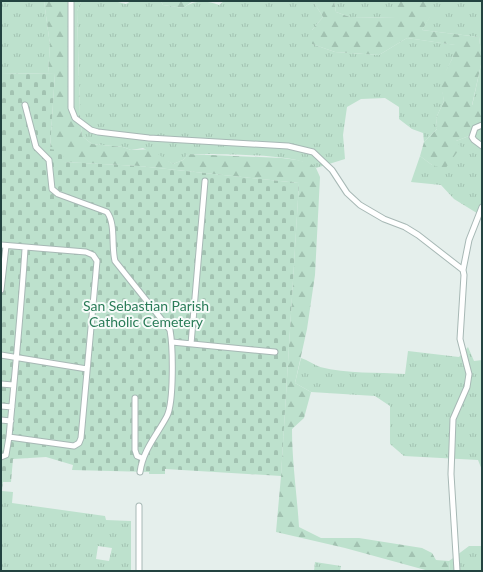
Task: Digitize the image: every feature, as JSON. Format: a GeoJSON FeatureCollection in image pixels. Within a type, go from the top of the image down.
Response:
{"type":"FeatureCollection","features":[{"type":"Feature","properties":{"kind":"lane"},"geometry":{"type":"LineString","coordinates":[[71,1],[71,108],[75,118],[91,130],[149,138],[288,146],[313,152],[332,170],[347,193],[360,205],[377,216],[404,227],[418,235],[463,270]]}},
{"type":"Feature","properties":{"kind":"lane"},"geometry":{"type":"LineString","coordinates":[[25,105],[36,147],[49,160],[52,189],[58,194],[107,212],[111,218],[112,251],[115,261],[170,330],[172,342],[169,410],[142,458],[140,472]]}},
{"type":"Feature","properties":{"kind":"lane"},"geometry":{"type":"LineString","coordinates":[[482,125],[475,128],[472,137],[482,146]]}},
{"type":"Feature","properties":{"kind":"lane"},"geometry":{"type":"LineString","coordinates":[[191,344],[205,181]]}},
{"type":"Feature","properties":{"kind":"lane"},"geometry":{"type":"LineString","coordinates":[[457,571],[451,474],[453,419],[467,387],[469,374],[460,339],[464,275],[463,270],[469,240],[482,207]]}},
{"type":"Feature","properties":{"kind":"lane"},"geometry":{"type":"LineString","coordinates":[[1,290],[4,246],[25,249],[86,252],[93,255],[97,261],[81,438],[79,443],[74,446],[9,436]]}},
{"type":"Feature","properties":{"kind":"lane"},"geometry":{"type":"LineString","coordinates":[[1,457],[6,455],[8,451],[13,385],[18,357],[25,249]]}},
{"type":"Feature","properties":{"kind":"lane"},"geometry":{"type":"LineString","coordinates":[[172,342],[275,352]]}},
{"type":"Feature","properties":{"kind":"lane"},"geometry":{"type":"LineString","coordinates":[[1,355],[87,369]]}},
{"type":"Feature","properties":{"kind":"lane"},"geometry":{"type":"LineString","coordinates":[[1,384],[13,385]]}},
{"type":"Feature","properties":{"kind":"lane"},"geometry":{"type":"LineString","coordinates":[[135,398],[135,450],[137,456],[142,458]]}},
{"type":"Feature","properties":{"kind":"lane"},"geometry":{"type":"LineString","coordinates":[[1,406],[12,407]]}},
{"type":"Feature","properties":{"kind":"lane"},"geometry":{"type":"LineString","coordinates":[[1,420],[11,421]]}},
{"type":"Feature","properties":{"kind":"lane"},"geometry":{"type":"LineString","coordinates":[[139,506],[139,571]]}},
{"type":"Feature","properties":{"kind":"green space"},"geometry":{"type":"Polygon","coordinates":[[[1,1],[44,1],[50,45],[48,73],[1,74],[1,1]]]}},
{"type":"Feature","properties":{"kind":"green space"},"geometry":{"type":"Polygon","coordinates":[[[44,1],[81,1],[77,11],[80,116],[82,136],[92,144],[123,147],[131,150],[156,149],[159,155],[173,164],[183,160],[188,154],[282,158],[310,163],[316,168],[320,177],[315,275],[307,329],[295,383],[311,392],[304,418],[292,429],[299,527],[321,538],[359,538],[422,548],[432,553],[436,560],[449,561],[450,571],[429,571],[345,548],[276,532],[281,476],[299,183],[139,166],[64,162],[50,149],[55,73],[48,73],[50,45],[44,1]]]}},
{"type":"Feature","properties":{"kind":"green space"},"geometry":{"type":"Polygon","coordinates":[[[81,1],[114,1],[126,4],[131,1],[161,1],[163,5],[183,8],[196,2],[209,2],[219,5],[224,1],[313,1],[323,17],[312,30],[312,44],[335,52],[379,55],[407,38],[456,45],[452,59],[441,82],[444,101],[436,118],[437,129],[424,142],[423,133],[412,129],[399,119],[399,107],[385,98],[361,99],[347,107],[343,135],[345,159],[316,168],[292,159],[255,155],[188,154],[183,160],[173,164],[143,148],[131,150],[123,147],[92,144],[82,136],[80,116],[77,11],[81,1]]]}},
{"type":"Feature","properties":{"kind":"green space"},"geometry":{"type":"Polygon","coordinates":[[[161,1],[193,1],[183,8],[163,5],[161,1]]]}},
{"type":"Feature","properties":{"kind":"green space"},"geometry":{"type":"Polygon","coordinates":[[[313,1],[334,1],[336,12],[350,17],[396,18],[396,1],[430,1],[430,17],[422,30],[479,37],[482,60],[472,105],[482,105],[482,122],[477,121],[469,136],[456,141],[461,147],[445,169],[432,165],[420,156],[424,142],[437,129],[436,118],[444,101],[440,82],[452,59],[455,45],[407,38],[379,55],[335,52],[312,44],[312,30],[323,17],[313,1]]]}},
{"type":"Feature","properties":{"kind":"green space"},"geometry":{"type":"Polygon","coordinates":[[[334,1],[396,1],[396,18],[350,17],[336,12],[334,1]]]}},
{"type":"Feature","properties":{"kind":"green space"},"geometry":{"type":"Polygon","coordinates":[[[430,1],[482,1],[482,60],[479,37],[422,30],[430,16],[430,1]]]}},
{"type":"Feature","properties":{"kind":"green space"},"geometry":{"type":"Polygon","coordinates":[[[482,60],[482,105],[472,106],[482,60]]]}},
{"type":"Feature","properties":{"kind":"green space","name":"San Sebastian Parish Catholic Cemetery"},"geometry":{"type":"Polygon","coordinates":[[[55,73],[50,149],[63,151],[64,162],[139,166],[299,183],[281,476],[165,469],[165,474],[149,474],[149,472],[72,470],[73,465],[46,457],[13,459],[11,482],[1,482],[1,74],[55,73]]]}},
{"type":"Feature","properties":{"kind":"green space"},"geometry":{"type":"Polygon","coordinates":[[[477,120],[482,122],[482,214],[480,215],[454,199],[441,185],[411,182],[420,156],[432,165],[456,141],[469,136],[477,120]]]}},
{"type":"Feature","properties":{"kind":"green space"},"geometry":{"type":"Polygon","coordinates":[[[468,347],[474,361],[482,360],[482,470],[478,460],[404,456],[390,444],[390,406],[375,396],[311,392],[295,383],[301,358],[320,367],[330,369],[351,372],[405,374],[408,351],[459,357],[468,347]]]}},
{"type":"Feature","properties":{"kind":"green space"},"geometry":{"type":"Polygon","coordinates":[[[1,482],[3,482],[2,491],[13,492],[12,503],[105,516],[106,520],[131,521],[131,571],[1,571],[1,482]],[[98,546],[96,559],[109,561],[112,548],[98,546]]]}},
{"type":"Feature","properties":{"kind":"green space"},"geometry":{"type":"Polygon","coordinates":[[[469,546],[482,546],[482,571],[450,571],[449,561],[469,546]]]}},
{"type":"Feature","properties":{"kind":"green space"},"geometry":{"type":"Polygon","coordinates":[[[315,562],[341,566],[340,571],[314,571],[315,562]]]}}]}
